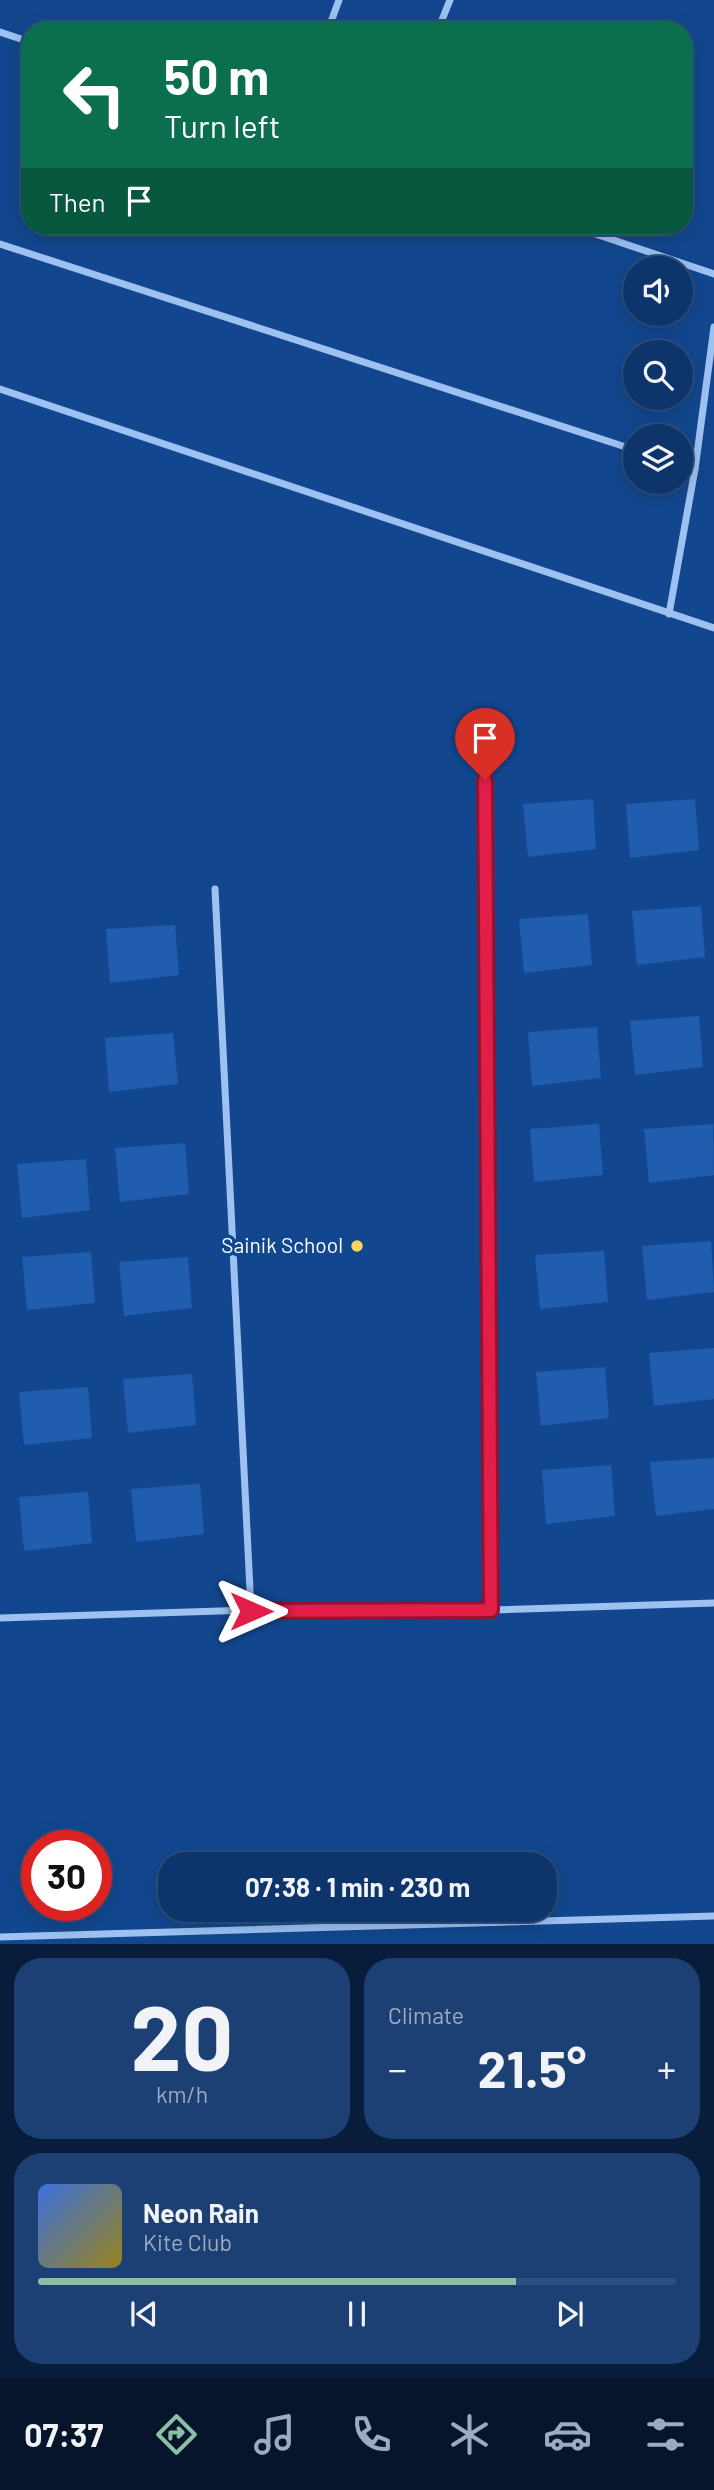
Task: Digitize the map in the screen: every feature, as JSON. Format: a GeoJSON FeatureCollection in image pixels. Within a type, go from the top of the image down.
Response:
{"type":"FeatureCollection","features":[{"type":"Feature","properties":{"kind":"street"},"geometry":{"type":"LineString","coordinates":[[331,21],[339,0]]}},
{"type":"Feature","properties":{"kind":"street"},"geometry":{"type":"LineString","coordinates":[[442,21],[450,0]]}},
{"type":"Feature","properties":{"kind":"street"},"geometry":{"type":"LineString","coordinates":[[0,32],[21,39]]}},
{"type":"Feature","properties":{"kind":"street"},"geometry":{"type":"LineString","coordinates":[[599,235],[714,274]]}},
{"type":"Feature","properties":{"kind":"street"},"geometry":{"type":"LineString","coordinates":[[0,244],[623,446]]}},
{"type":"Feature","properties":{"kind":"street"},"geometry":{"type":"LineString","coordinates":[[669,614],[695,470],[714,327]]}},
{"type":"Feature","properties":{"kind":"street"},"geometry":{"type":"LineString","coordinates":[[0,389],[714,628]]}},
{"type":"Feature","properties":{"kind":"street"},"geometry":{"type":"LineString","coordinates":[[485,780],[491,1610]]}},
{"type":"Feature","properties":{"kind":"street"},"geometry":{"type":"LineString","coordinates":[[215,890],[251,1611]]}},
{"type":"Feature","properties":{"kind":"street"},"geometry":{"type":"LineString","coordinates":[[0,1618],[251,1611],[491,1610],[714,1603]]}},
{"type":"Feature","properties":{"kind":"street"},"geometry":{"type":"LineString","coordinates":[[0,1937],[714,1916]]}},
{"type":"Feature","properties":{"kind":"building"},"geometry":{"type":"Polygon","coordinates":[[[593,799],[596,849],[528,857],[523,804],[593,799]]]}},
{"type":"Feature","properties":{"kind":"building"},"geometry":{"type":"Polygon","coordinates":[[[695,799],[699,850],[630,858],[626,804],[695,799]]]}},
{"type":"Feature","properties":{"kind":"building"},"geometry":{"type":"Polygon","coordinates":[[[701,906],[705,957],[637,965],[632,911],[701,906]]]}},
{"type":"Feature","properties":{"kind":"building"},"geometry":{"type":"Polygon","coordinates":[[[588,914],[592,965],[524,973],[519,919],[588,914]]]}},
{"type":"Feature","properties":{"kind":"building"},"geometry":{"type":"Polygon","coordinates":[[[175,925],[179,975],[110,983],[106,929],[175,925]]]}},
{"type":"Feature","properties":{"kind":"building"},"geometry":{"type":"Polygon","coordinates":[[[699,1016],[703,1067],[635,1075],[630,1021],[699,1016]]]}},
{"type":"Feature","properties":{"kind":"building"},"geometry":{"type":"Polygon","coordinates":[[[597,1027],[601,1078],[532,1086],[528,1032],[597,1027]]]}},
{"type":"Feature","properties":{"kind":"building"},"geometry":{"type":"Polygon","coordinates":[[[173,1033],[178,1084],[109,1092],[105,1038],[173,1033]]]}},
{"type":"Feature","properties":{"kind":"building"},"geometry":{"type":"Polygon","coordinates":[[[599,1124],[603,1175],[534,1182],[530,1129],[599,1124]]]}},
{"type":"Feature","properties":{"kind":"building"},"geometry":{"type":"Polygon","coordinates":[[[713,1124],[714,1175],[649,1183],[644,1129],[713,1124]]]}},
{"type":"Feature","properties":{"kind":"building"},"geometry":{"type":"Polygon","coordinates":[[[185,1143],[189,1194],[120,1202],[115,1148],[185,1143]]]}},
{"type":"Feature","properties":{"kind":"building"},"geometry":{"type":"Polygon","coordinates":[[[86,1159],[90,1210],[22,1218],[17,1164],[86,1159]]]}},
{"type":"Feature","properties":{"kind":"building"},"geometry":{"type":"Polygon","coordinates":[[[711,1241],[714,1292],[647,1300],[642,1246],[711,1241]]]}},
{"type":"Feature","properties":{"kind":"building"},"geometry":{"type":"Polygon","coordinates":[[[604,1251],[608,1302],[540,1309],[535,1255],[604,1251]]]}},
{"type":"Feature","properties":{"kind":"building"},"geometry":{"type":"Polygon","coordinates":[[[91,1252],[95,1303],[27,1310],[22,1257],[91,1252]]]}},
{"type":"Feature","properties":{"kind":"building"},"geometry":{"type":"Polygon","coordinates":[[[188,1257],[192,1308],[124,1316],[119,1262],[188,1257]]]}},
{"type":"Feature","properties":{"kind":"building"},"geometry":{"type":"Polygon","coordinates":[[[714,1348],[714,1399],[654,1406],[649,1353],[714,1348]]]}},
{"type":"Feature","properties":{"kind":"building"},"geometry":{"type":"Polygon","coordinates":[[[605,1367],[609,1418],[541,1426],[536,1372],[605,1367]]]}},
{"type":"Feature","properties":{"kind":"building"},"geometry":{"type":"Polygon","coordinates":[[[192,1374],[196,1425],[128,1433],[123,1379],[192,1374]]]}},
{"type":"Feature","properties":{"kind":"building"},"geometry":{"type":"Polygon","coordinates":[[[88,1387],[92,1438],[24,1445],[19,1392],[88,1387]]]}},
{"type":"Feature","properties":{"kind":"building"},"geometry":{"type":"Polygon","coordinates":[[[714,1458],[714,1509],[656,1516],[650,1462],[714,1458]]]}},
{"type":"Feature","properties":{"kind":"building"},"geometry":{"type":"Polygon","coordinates":[[[611,1465],[615,1516],[546,1524],[542,1470],[611,1465]]]}},
{"type":"Feature","properties":{"kind":"building"},"geometry":{"type":"Polygon","coordinates":[[[200,1484],[204,1534],[136,1542],[131,1489],[200,1484]]]}},
{"type":"Feature","properties":{"kind":"building"},"geometry":{"type":"Polygon","coordinates":[[[88,1492],[92,1543],[24,1551],[19,1497],[88,1492]]]}},
{"type":"Feature","properties":{"kind":"place","name":"Sainik School"},"geometry":{"type":"Point","coordinates":[357,1246]}},
{"type":"Feature","properties":{"kind":"route"},"geometry":{"type":"LineString","coordinates":[[251,1611],[491,1610],[485,780]]}}]}
